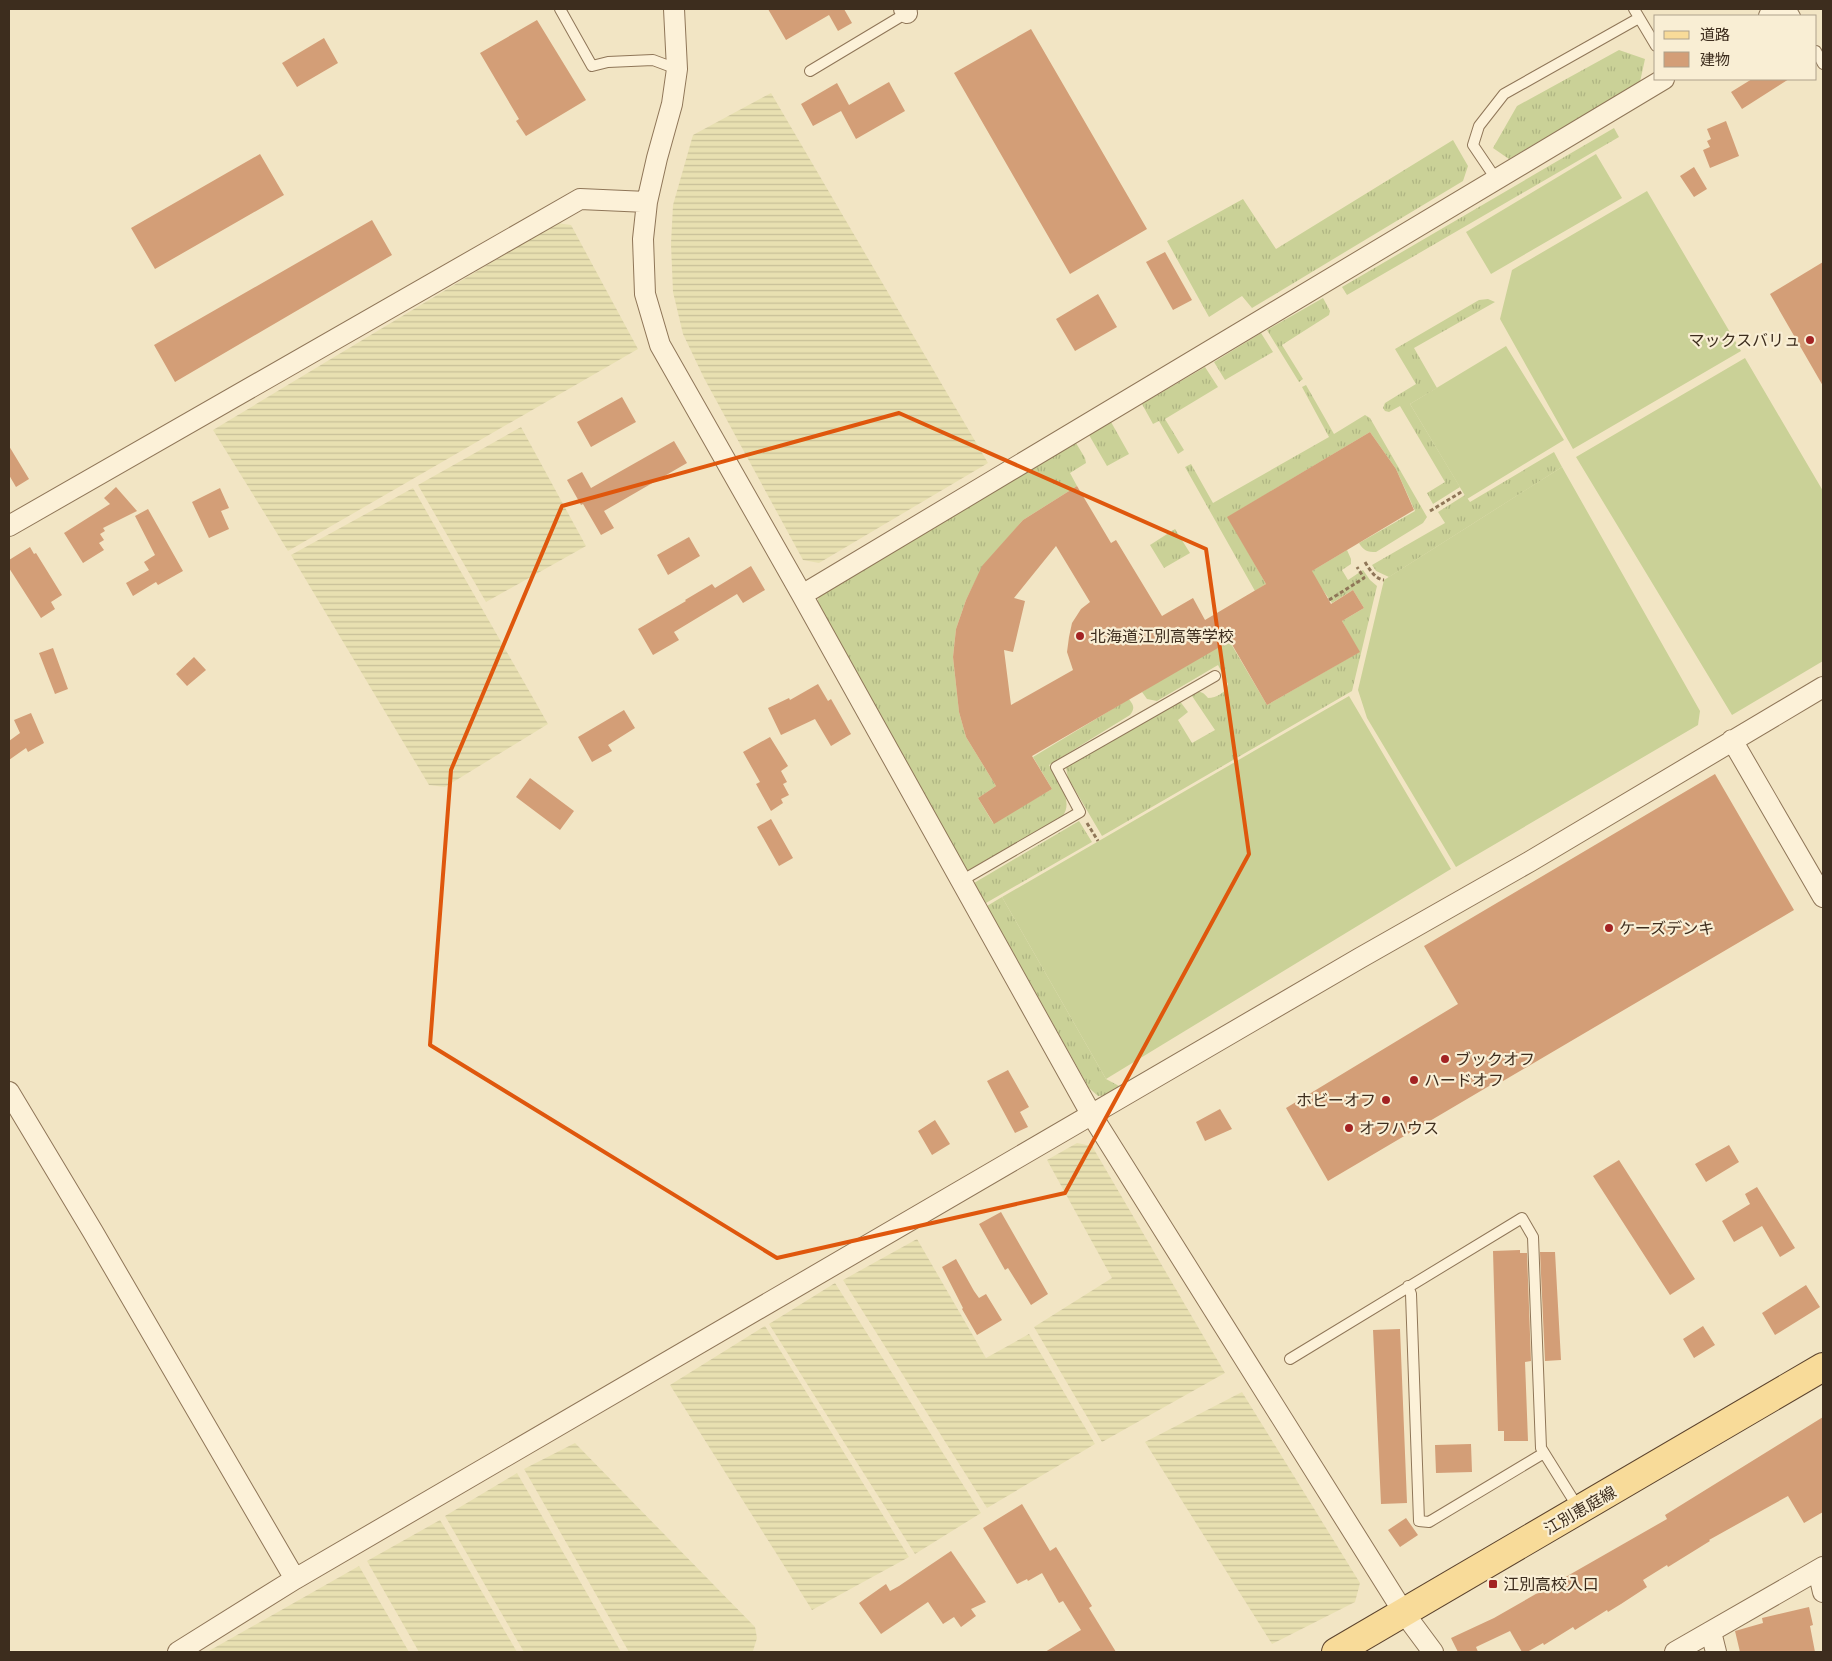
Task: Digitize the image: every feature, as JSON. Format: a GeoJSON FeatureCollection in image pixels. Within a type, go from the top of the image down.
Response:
{"type":"FeatureCollection","features":[{"type":"Feature","properties":{"kind":"main road","name":"江別恵庭線"},"geometry":{"type":"LineString","coordinates":[[1336,1652],[1821,1372]]}},
{"type":"Feature","properties":{"kind":"street"},"geometry":{"type":"LineString","coordinates":[[674,9],[676,69],[672,104],[647,202],[643,239],[645,294],[660,345],[802,595],[1091,1114],[1404,1613],[1433,1652]]}},
{"type":"Feature","properties":{"kind":"street"},"geometry":{"type":"LineString","coordinates":[[802,595],[1662,80]]}},
{"type":"Feature","properties":{"kind":"street"},"geometry":{"type":"LineString","coordinates":[[9,526],[580,199],[647,202]]}},
{"type":"Feature","properties":{"kind":"street"},"geometry":{"type":"LineString","coordinates":[[178,1652],[295,1579],[1091,1114],[1529,862],[1823,687]]}},
{"type":"Feature","properties":{"kind":"street"},"geometry":{"type":"LineString","coordinates":[[1732,740],[1823,897]]}},
{"type":"Feature","properties":{"kind":"street"},"geometry":{"type":"LineString","coordinates":[[9,1092],[98,1240],[295,1579]]}},
{"type":"Feature","properties":{"kind":"street"},"geometry":{"type":"LineString","coordinates":[[1675,1652],[1821,1569],[1823,1592]]}},
{"type":"Feature","properties":{"kind":"street"},"geometry":{"type":"LineString","coordinates":[[1711,1632],[1716,1652]]}},
{"type":"Feature","properties":{"kind":"lane"},"geometry":{"type":"LineString","coordinates":[[560,9],[592,66],[608,62],[653,60],[676,69]]}},
{"type":"Feature","properties":{"kind":"lane"},"geometry":{"type":"LineString","coordinates":[[810,71],[908,10]]}},
{"type":"Feature","properties":{"kind":"lane"},"geometry":{"type":"LineString","coordinates":[[1496,179],[1473,145],[1479,126],[1504,94],[1636,13],[1654,43]]}},
{"type":"Feature","properties":{"kind":"lane"},"geometry":{"type":"LineString","coordinates":[[1817,52],[1823,64]]}},
{"type":"Feature","properties":{"kind":"lane"},"geometry":{"type":"LineString","coordinates":[[961,881],[1080,812],[1056,767],[1215,676]]}},
{"type":"Feature","properties":{"kind":"lane"},"geometry":{"type":"LineString","coordinates":[[1290,1359],[1522,1218],[1533,1237],[1541,1448],[1579,1510]]}},
{"type":"Feature","properties":{"kind":"lane"},"geometry":{"type":"LineString","coordinates":[[1408,1286],[1411,1294],[1419,1521],[1429,1522],[1544,1453]]}},
{"type":"Feature","properties":{"kind":"path"},"geometry":{"type":"LineString","coordinates":[[1430,511],[1463,491]]}},
{"type":"Feature","properties":{"kind":"path"},"geometry":{"type":"LineString","coordinates":[[1365,562],[1373,574],[1384,580]]}},
{"type":"Feature","properties":{"kind":"path"},"geometry":{"type":"LineString","coordinates":[[1329,600],[1364,578],[1357,567]]}},
{"type":"Feature","properties":{"kind":"path"},"geometry":{"type":"LineString","coordinates":[[1080,812],[1098,841]]}},
{"type":"Feature","properties":{"kind":"highlighted area"},"geometry":{"type":"Polygon","coordinates":[[[899,413],[1206,549],[1249,854],[1065,1193],[777,1258],[430,1045],[451,770],[562,506],[899,413]]]}},
{"type":"Feature","properties":{"kind":"shaded area"},"geometry":{"type":"Polygon","coordinates":[[[771,93],[988,463],[819,563],[803,560],[704,378],[683,334],[673,292],[671,244],[673,205],[693,135],[771,93]]]}},
{"type":"Feature","properties":{"kind":"shaded area"},"geometry":{"type":"Polygon","coordinates":[[[557,223],[571,225],[638,349],[288,551],[213,430],[557,223]]]}},
{"type":"Feature","properties":{"kind":"shaded area"},"geometry":{"type":"Polygon","coordinates":[[[521,427],[586,546],[486,602],[418,485],[521,427]]]}},
{"type":"Feature","properties":{"kind":"shaded area"},"geometry":{"type":"Polygon","coordinates":[[[413,488],[548,724],[445,787],[429,785],[291,555],[413,488]]]}},
{"type":"Feature","properties":{"kind":"shaded area"},"geometry":{"type":"Polygon","coordinates":[[[1077,1143],[1092,1146],[1225,1373],[1102,1442],[1034,1327],[1112,1278],[1047,1160],[1077,1143]]]}},
{"type":"Feature","properties":{"kind":"shaded area"},"geometry":{"type":"Polygon","coordinates":[[[917,1239],[986,1358],[1029,1334],[1095,1444],[987,1508],[843,1280],[917,1239]]]}},
{"type":"Feature","properties":{"kind":"shaded area"},"geometry":{"type":"Polygon","coordinates":[[[835,1283],[981,1513],[915,1554],[769,1324],[835,1283]]]}},
{"type":"Feature","properties":{"kind":"shaded area"},"geometry":{"type":"Polygon","coordinates":[[[765,1326],[909,1557],[812,1610],[670,1385],[765,1326]]]}},
{"type":"Feature","properties":{"kind":"shaded area"},"geometry":{"type":"Polygon","coordinates":[[[1242,1392],[1360,1583],[1355,1602],[1272,1644],[1145,1442],[1242,1392]]]}},
{"type":"Feature","properties":{"kind":"shaded area"},"geometry":{"type":"Polygon","coordinates":[[[575,1443],[755,1627],[757,1638],[753,1651],[629,1652],[524,1469],[575,1443]]]}},
{"type":"Feature","properties":{"kind":"shaded area"},"geometry":{"type":"Polygon","coordinates":[[[517,1473],[621,1652],[524,1652],[445,1516],[517,1473]]]}},
{"type":"Feature","properties":{"kind":"shaded area"},"geometry":{"type":"Polygon","coordinates":[[[440,1520],[517,1652],[419,1652],[367,1561],[440,1520]]]}},
{"type":"Feature","properties":{"kind":"shaded area"},"geometry":{"type":"Polygon","coordinates":[[[359,1566],[409,1652],[207,1652],[359,1566]]]}},
{"type":"Feature","properties":{"kind":"green space"},"geometry":{"type":"Polygon","coordinates":[[[1619,50],[1645,59],[1640,82],[1509,159],[1493,148],[1517,106],[1619,50]]]}},
{"type":"Feature","properties":{"kind":"green space"},"geometry":{"type":"Polygon","coordinates":[[[1614,128],[1619,137],[1347,295],[1342,287],[1614,128]]]}},
{"type":"Feature","properties":{"kind":"green space"},"geometry":{"type":"Polygon","coordinates":[[[1453,140],[1468,166],[1463,181],[1252,308],[1242,296],[1209,317],[1167,241],[1243,199],[1276,249],[1453,140]]]}},
{"type":"Feature","properties":{"kind":"green space"},"geometry":{"type":"Polygon","coordinates":[[[1596,154],[1622,198],[1491,274],[1466,232],[1596,154]]]}},
{"type":"Feature","properties":{"kind":"green space"},"geometry":{"type":"Polygon","coordinates":[[[1647,191],[1741,351],[1573,449],[1500,319],[1512,270],[1647,191]]]}},
{"type":"Feature","properties":{"kind":"green space"},"geometry":{"type":"Polygon","coordinates":[[[1323,298],[1330,311],[1329,315],[1282,345],[1303,379],[1299,382],[1267,330],[1323,298]]]}},
{"type":"Feature","properties":{"kind":"green space"},"geometry":{"type":"Polygon","coordinates":[[[1488,299],[1495,302],[1414,348],[1437,388],[1410,404],[1460,487],[1433,504],[1427,493],[1445,482],[1400,406],[1389,412],[1383,408],[1385,403],[1416,384],[1395,349],[1479,300],[1488,299]]]}},
{"type":"Feature","properties":{"kind":"green space"},"geometry":{"type":"Polygon","coordinates":[[[1261,333],[1273,352],[1225,380],[1214,362],[1261,333]]]}},
{"type":"Feature","properties":{"kind":"green space"},"geometry":{"type":"Polygon","coordinates":[[[1506,346],[1564,440],[1467,499],[1410,404],[1506,346]]]}},
{"type":"Feature","properties":{"kind":"green space"},"geometry":{"type":"Polygon","coordinates":[[[1745,358],[1823,491],[1823,661],[1732,715],[1576,457],[1745,358]]]}},
{"type":"Feature","properties":{"kind":"green space"},"geometry":{"type":"Polygon","coordinates":[[[1205,367],[1218,387],[1165,419],[1184,450],[1178,454],[1159,421],[1153,424],[1142,404],[1205,367]]]}},
{"type":"Feature","properties":{"kind":"green space"},"geometry":{"type":"Polygon","coordinates":[[[1306,385],[1334,434],[1365,415],[1370,418],[1427,517],[1423,523],[1376,552],[1370,552],[1361,546],[1359,543],[1415,511],[1396,469],[1370,432],[1228,517],[1266,584],[1255,591],[1185,467],[1191,464],[1213,503],[1329,437],[1302,387],[1306,385]]]}},
{"type":"Feature","properties":{"kind":"green space"},"geometry":{"type":"Polygon","coordinates":[[[1111,422],[1129,454],[1107,466],[1089,435],[1111,422]]]}},
{"type":"Feature","properties":{"kind":"green space"},"geometry":{"type":"Polygon","coordinates":[[[1076,443],[1086,463],[1070,473],[1077,486],[1023,520],[983,566],[966,600],[956,629],[953,657],[959,712],[966,737],[996,786],[978,798],[993,823],[1052,789],[1033,757],[1129,699],[1133,709],[1130,715],[1049,765],[1066,797],[1066,811],[1062,817],[967,871],[817,602],[820,594],[1076,443]]]}},
{"type":"Feature","properties":{"kind":"green space"},"geometry":{"type":"Polygon","coordinates":[[[1554,452],[1562,467],[1389,577],[1376,571],[1372,565],[1445,523],[1438,512],[1465,495],[1470,502],[1554,452]]]}},
{"type":"Feature","properties":{"kind":"green space"},"geometry":{"type":"Polygon","coordinates":[[[1562,467],[1700,711],[1698,725],[1456,867],[1367,718],[1358,690],[1384,580],[1562,467]]]}},
{"type":"Feature","properties":{"kind":"green space"},"geometry":{"type":"Polygon","coordinates":[[[1175,529],[1190,553],[1164,568],[1150,545],[1175,529]]]}},
{"type":"Feature","properties":{"kind":"green space"},"geometry":{"type":"Polygon","coordinates":[[[1347,550],[1351,564],[1342,570],[1348,580],[1363,570],[1377,586],[1352,691],[1102,836],[1068,778],[1066,768],[1179,700],[1188,712],[1178,720],[1192,743],[1215,730],[1190,693],[1200,692],[1211,698],[1223,692],[1228,684],[1218,665],[1157,701],[1147,699],[1142,692],[1227,637],[1267,705],[1359,652],[1342,621],[1364,608],[1353,590],[1332,603],[1322,589],[1270,596],[1347,550]]]}},
{"type":"Feature","properties":{"kind":"green space"},"geometry":{"type":"Polygon","coordinates":[[[1349,696],[1451,869],[1106,1079],[1002,897],[1349,696]]]}},
{"type":"Feature","properties":{"kind":"green space"},"geometry":{"type":"Polygon","coordinates":[[[1079,821],[1092,842],[986,903],[974,883],[1079,821]]]}},
{"type":"Feature","properties":{"kind":"green space"},"geometry":{"type":"Polygon","coordinates":[[[1002,897],[1106,1079],[1121,1087],[1109,1095],[1098,1096],[1089,1088],[987,906],[1002,897]]]}},
{"type":"Feature","properties":{"kind":"building"},"geometry":{"type":"Polygon","coordinates":[[[768,9],[844,9],[852,23],[838,31],[829,15],[786,40],[768,9]]]}},
{"type":"Feature","properties":{"kind":"building"},"geometry":{"type":"Polygon","coordinates":[[[537,20],[586,100],[526,136],[516,121],[519,119],[480,53],[537,20]]]}},
{"type":"Feature","properties":{"kind":"building"},"geometry":{"type":"Polygon","coordinates":[[[1031,29],[1147,229],[1070,274],[954,73],[1031,29]]]}},
{"type":"Feature","properties":{"kind":"building"},"geometry":{"type":"Polygon","coordinates":[[[324,38],[338,63],[297,87],[282,63],[324,38]]]}},
{"type":"Feature","properties":{"kind":"building"},"geometry":{"type":"Polygon","coordinates":[[[1750,80],[1787,80],[1742,109],[1731,92],[1750,80]]]}},
{"type":"Feature","properties":{"kind":"building"},"geometry":{"type":"Polygon","coordinates":[[[889,82],[905,111],[856,139],[841,111],[813,126],[801,104],[837,83],[849,105],[889,82]]]}},
{"type":"Feature","properties":{"kind":"building"},"geometry":{"type":"Polygon","coordinates":[[[1726,121],[1739,156],[1710,168],[1703,150],[1710,147],[1707,141],[1711,139],[1707,129],[1726,121]]]}},
{"type":"Feature","properties":{"kind":"building"},"geometry":{"type":"Polygon","coordinates":[[[260,154],[284,195],[155,269],[131,228],[260,154]]]}},
{"type":"Feature","properties":{"kind":"building"},"geometry":{"type":"Polygon","coordinates":[[[1694,167],[1707,189],[1694,197],[1680,176],[1694,167]]]}},
{"type":"Feature","properties":{"kind":"building"},"geometry":{"type":"Polygon","coordinates":[[[372,220],[392,255],[175,382],[154,345],[372,220]]]}},
{"type":"Feature","properties":{"kind":"building"},"geometry":{"type":"Polygon","coordinates":[[[1165,252],[1192,300],[1173,310],[1146,262],[1165,252]]]}},
{"type":"Feature","properties":{"kind":"building","name":"マックスバリュ"},"geometry":{"type":"Polygon","coordinates":[[[1823,262],[1823,386],[1770,294],[1823,262]]]}},
{"type":"Feature","properties":{"kind":"building"},"geometry":{"type":"Polygon","coordinates":[[[1098,294],[1117,327],[1075,351],[1056,319],[1098,294]]]}},
{"type":"Feature","properties":{"kind":"building"},"geometry":{"type":"Polygon","coordinates":[[[622,397],[636,422],[591,447],[577,422],[622,397]]]}},
{"type":"Feature","properties":{"kind":"building"},"geometry":{"type":"Polygon","coordinates":[[[1370,432],[1396,469],[1414,510],[1312,571],[1331,604],[1353,590],[1364,608],[1342,621],[1360,652],[1267,705],[1230,641],[1032,756],[1052,789],[994,824],[978,798],[996,786],[966,737],[959,712],[953,657],[956,629],[966,600],[982,566],[1023,520],[1077,486],[1111,543],[1116,540],[1162,616],[1193,598],[1205,620],[1266,584],[1227,517],[1370,432]],[[1056,546],[1014,598],[1025,601],[1013,652],[1004,650],[1011,705],[1073,670],[1067,652],[1072,623],[1081,609],[1090,602],[1056,546]]]}},
{"type":"Feature","properties":{"kind":"building"},"geometry":{"type":"Polygon","coordinates":[[[674,441],[687,463],[604,511],[614,528],[601,535],[567,480],[582,472],[591,488],[674,441]]]}},
{"type":"Feature","properties":{"kind":"building"},"geometry":{"type":"Polygon","coordinates":[[[9,446],[29,479],[16,487],[9,475],[9,446]]]}},
{"type":"Feature","properties":{"kind":"building"},"geometry":{"type":"Polygon","coordinates":[[[116,487],[137,511],[103,528],[105,531],[100,534],[104,540],[99,543],[104,550],[83,563],[64,533],[110,504],[104,498],[116,487]]]}},
{"type":"Feature","properties":{"kind":"building"},"geometry":{"type":"Polygon","coordinates":[[[220,488],[229,508],[221,511],[229,529],[209,538],[192,502],[220,488]]]}},
{"type":"Feature","properties":{"kind":"building"},"geometry":{"type":"Polygon","coordinates":[[[148,509],[183,571],[158,585],[156,582],[133,596],[126,583],[149,570],[144,562],[155,555],[135,516],[148,509]]]}},
{"type":"Feature","properties":{"kind":"building"},"geometry":{"type":"Polygon","coordinates":[[[689,537],[700,556],[668,575],[657,555],[689,537]]]}},
{"type":"Feature","properties":{"kind":"building"},"geometry":{"type":"Polygon","coordinates":[[[30,547],[34,554],[36,553],[62,595],[51,602],[55,609],[41,618],[9,568],[9,560],[30,547]]]}},
{"type":"Feature","properties":{"kind":"building"},"geometry":{"type":"Polygon","coordinates":[[[751,566],[765,590],[743,603],[737,594],[674,632],[679,640],[653,655],[638,629],[712,584],[715,588],[751,566]]]}},
{"type":"Feature","properties":{"kind":"building"},"geometry":{"type":"Polygon","coordinates":[[[53,648],[68,689],[55,694],[39,653],[53,648]]]}},
{"type":"Feature","properties":{"kind":"building"},"geometry":{"type":"Polygon","coordinates":[[[194,657],[206,670],[187,686],[176,674],[194,657]]]}},
{"type":"Feature","properties":{"kind":"building"},"geometry":{"type":"Polygon","coordinates":[[[818,684],[828,701],[831,699],[851,734],[831,746],[815,719],[781,735],[768,708],[789,698],[790,700],[818,684]]]}},
{"type":"Feature","properties":{"kind":"building"},"geometry":{"type":"Polygon","coordinates":[[[624,710],[635,728],[608,745],[612,751],[592,762],[578,737],[624,710]]]}},
{"type":"Feature","properties":{"kind":"building"},"geometry":{"type":"Polygon","coordinates":[[[31,713],[44,743],[28,752],[26,748],[9,760],[9,741],[20,733],[14,720],[31,713]]]}},
{"type":"Feature","properties":{"kind":"building"},"geometry":{"type":"Polygon","coordinates":[[[770,737],[788,766],[781,771],[787,782],[783,784],[789,795],[781,799],[783,803],[771,811],[756,784],[760,782],[743,752],[770,737]]]}},
{"type":"Feature","properties":{"kind":"building","name":"ケーズデンキ"},"geometry":{"type":"Polygon","coordinates":[[[1715,774],[1794,910],[1503,1081],[1501,1079],[1328,1181],[1286,1108],[1458,1004],[1424,946],[1715,774]]]}},
{"type":"Feature","properties":{"kind":"building"},"geometry":{"type":"Polygon","coordinates":[[[530,778],[574,811],[560,830],[516,797],[530,778]]]}},
{"type":"Feature","properties":{"kind":"building"},"geometry":{"type":"Polygon","coordinates":[[[771,819],[793,858],[779,866],[757,827],[771,819]]]}},
{"type":"Feature","properties":{"kind":"building"},"geometry":{"type":"Polygon","coordinates":[[[1008,1070],[1029,1107],[1020,1112],[1028,1127],[1015,1133],[987,1081],[1008,1070]]]}},
{"type":"Feature","properties":{"kind":"building"},"geometry":{"type":"Polygon","coordinates":[[[1220,1109],[1232,1129],[1205,1141],[1196,1122],[1220,1109]]]}},
{"type":"Feature","properties":{"kind":"building"},"geometry":{"type":"Polygon","coordinates":[[[935,1120],[950,1144],[932,1155],[918,1131],[935,1120]]]}},
{"type":"Feature","properties":{"kind":"building"},"geometry":{"type":"Polygon","coordinates":[[[1729,1145],[1739,1162],[1706,1182],[1695,1164],[1729,1145]]]}},
{"type":"Feature","properties":{"kind":"building"},"geometry":{"type":"Polygon","coordinates":[[[1619,1160],[1695,1279],[1670,1295],[1593,1176],[1619,1160]]]}},
{"type":"Feature","properties":{"kind":"building"},"geometry":{"type":"Polygon","coordinates":[[[1757,1187],[1795,1248],[1780,1257],[1762,1226],[1734,1242],[1722,1221],[1750,1204],[1745,1194],[1757,1187]]]}},
{"type":"Feature","properties":{"kind":"building"},"geometry":{"type":"Polygon","coordinates":[[[1001,1212],[1048,1294],[1031,1305],[1008,1268],[1005,1270],[979,1224],[1001,1212]]]}},
{"type":"Feature","properties":{"kind":"building"},"geometry":{"type":"Polygon","coordinates":[[[1520,1250],[1520,1253],[1527,1253],[1531,1361],[1525,1362],[1528,1441],[1504,1441],[1504,1431],[1498,1431],[1493,1251],[1520,1250]]]}},
{"type":"Feature","properties":{"kind":"building"},"geometry":{"type":"Polygon","coordinates":[[[1540,1252],[1555,1252],[1561,1360],[1545,1361],[1540,1252]]]}},
{"type":"Feature","properties":{"kind":"building"},"geometry":{"type":"Polygon","coordinates":[[[956,1259],[979,1298],[986,1294],[1002,1320],[977,1335],[942,1267],[956,1259]]]}},
{"type":"Feature","properties":{"kind":"building"},"geometry":{"type":"Polygon","coordinates":[[[1806,1285],[1820,1307],[1775,1335],[1762,1313],[1806,1285]]]}},
{"type":"Feature","properties":{"kind":"building"},"geometry":{"type":"Polygon","coordinates":[[[1703,1326],[1715,1345],[1694,1358],[1683,1339],[1703,1326]]]}},
{"type":"Feature","properties":{"kind":"building"},"geometry":{"type":"Polygon","coordinates":[[[1400,1329],[1407,1503],[1381,1504],[1373,1330],[1400,1329]]]}},
{"type":"Feature","properties":{"kind":"building"},"geometry":{"type":"Polygon","coordinates":[[[1823,1417],[1823,1512],[1804,1523],[1788,1496],[1709,1540],[1668,1567],[1667,1565],[1643,1580],[1647,1587],[1608,1612],[1607,1610],[1575,1630],[1573,1627],[1544,1645],[1543,1643],[1527,1652],[1522,1652],[1510,1631],[1476,1647],[1478,1652],[1458,1652],[1451,1638],[1494,1618],[1667,1519],[1665,1515],[1823,1417]]]}},
{"type":"Feature","properties":{"kind":"building"},"geometry":{"type":"Polygon","coordinates":[[[1471,1444],[1472,1472],[1436,1473],[1435,1445],[1471,1444]]]}},
{"type":"Feature","properties":{"kind":"building"},"geometry":{"type":"Polygon","coordinates":[[[1022,1504],[1050,1551],[1056,1547],[1092,1606],[1089,1608],[1116,1652],[1045,1652],[1081,1630],[1063,1601],[1059,1603],[1042,1573],[1028,1581],[1027,1579],[1017,1584],[983,1528],[1022,1504]]]}},
{"type":"Feature","properties":{"kind":"building"},"geometry":{"type":"Polygon","coordinates":[[[1406,1518],[1418,1535],[1400,1547],[1388,1530],[1406,1518]]]}},
{"type":"Feature","properties":{"kind":"building"},"geometry":{"type":"Polygon","coordinates":[[[951,1551],[986,1602],[971,1609],[976,1616],[961,1627],[954,1617],[943,1624],[928,1602],[881,1634],[859,1603],[886,1584],[890,1591],[899,1586],[951,1551]]]}},
{"type":"Feature","properties":{"kind":"building"},"geometry":{"type":"Polygon","coordinates":[[[1809,1607],[1813,1625],[1810,1626],[1815,1652],[1740,1652],[1735,1631],[1763,1623],[1762,1618],[1809,1607]]]}},
{"type":"Feature","properties":{"kind":"place","name":"マックスバリュ"},"geometry":{"type":"Point","coordinates":[1810,340]}},
{"type":"Feature","properties":{"kind":"place","name":"北海道江別高等学校"},"geometry":{"type":"Point","coordinates":[1080,636]}},
{"type":"Feature","properties":{"kind":"place","name":"ケーズデンキ"},"geometry":{"type":"Point","coordinates":[1609,928]}},
{"type":"Feature","properties":{"kind":"place","name":"ブックオフ"},"geometry":{"type":"Point","coordinates":[1445,1059]}},
{"type":"Feature","properties":{"kind":"place","name":"ハードオフ"},"geometry":{"type":"Point","coordinates":[1414,1080]}},
{"type":"Feature","properties":{"kind":"place","name":"ホビーオフ"},"geometry":{"type":"Point","coordinates":[1386,1100]}},
{"type":"Feature","properties":{"kind":"place","name":"オフハウス"},"geometry":{"type":"Point","coordinates":[1349,1128]}},
{"type":"Feature","properties":{"kind":"place","name":"江別高校入口"},"geometry":{"type":"Point","coordinates":[1493,1584]}}]}
